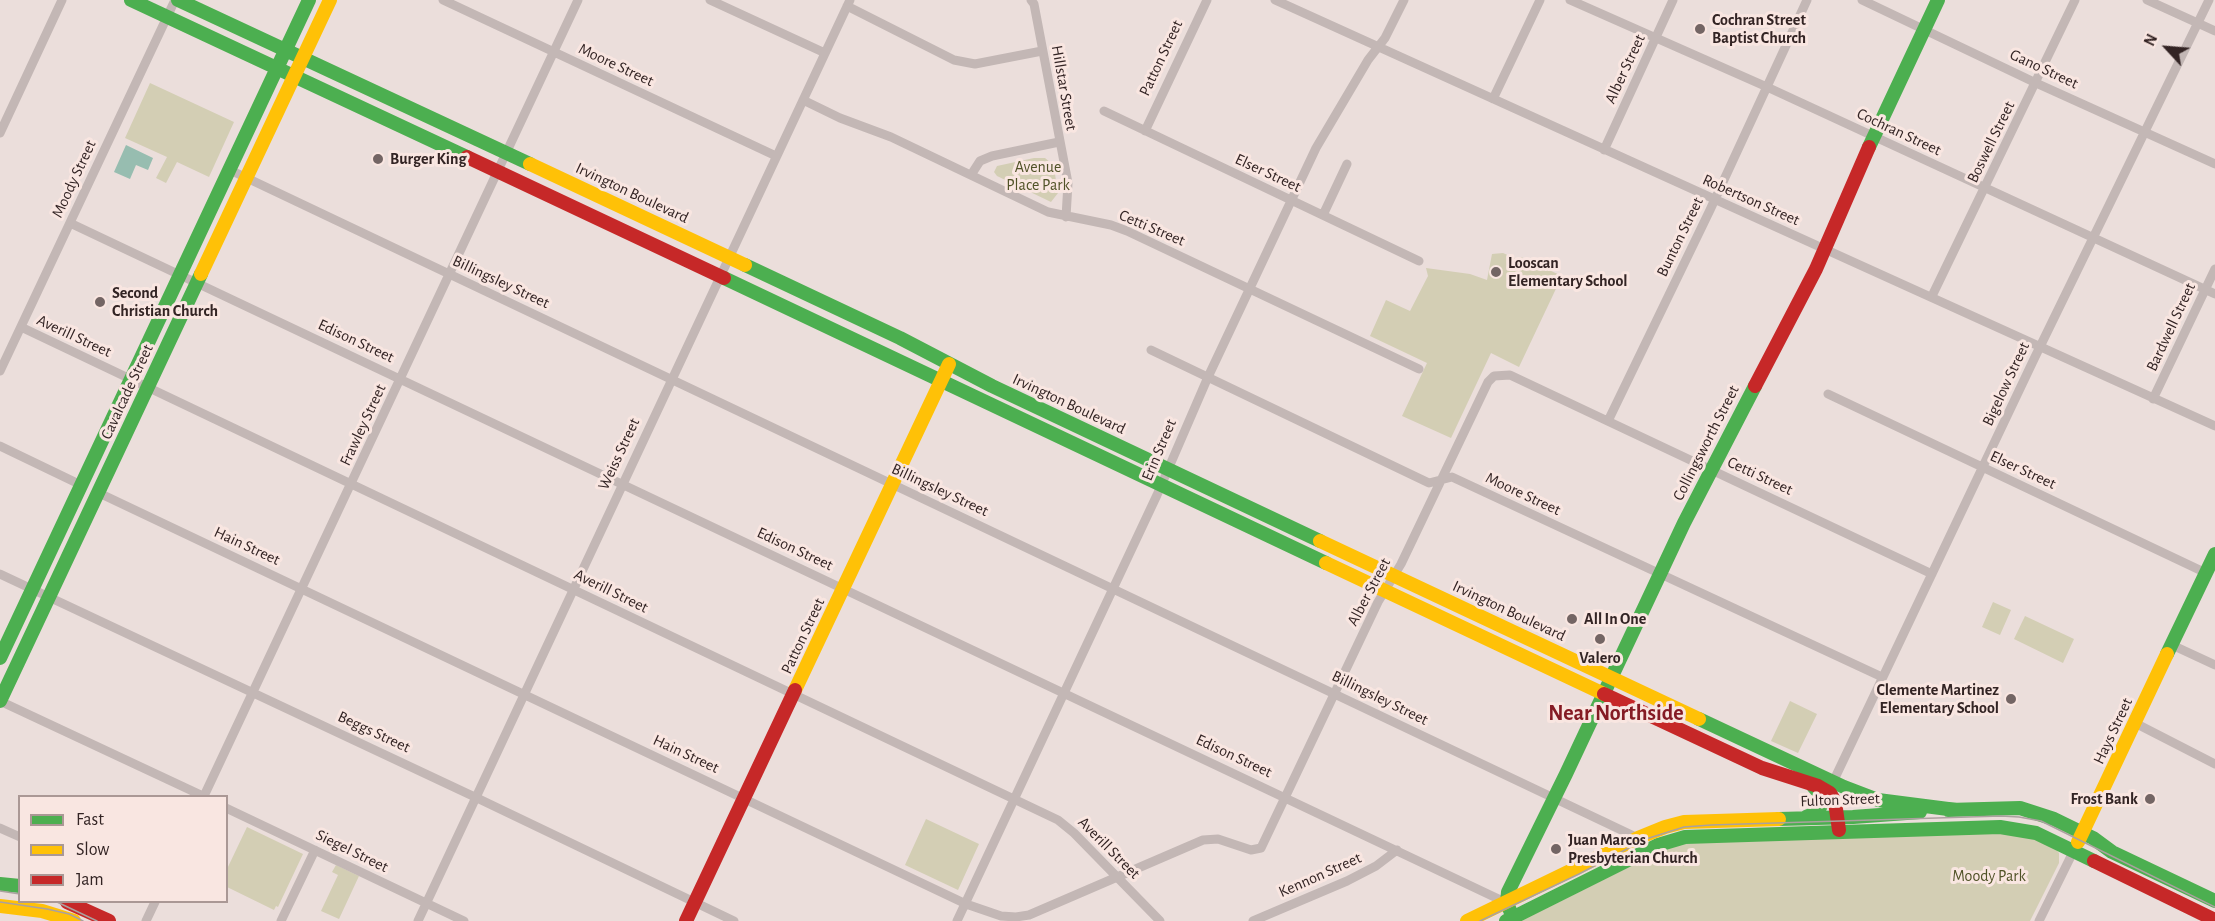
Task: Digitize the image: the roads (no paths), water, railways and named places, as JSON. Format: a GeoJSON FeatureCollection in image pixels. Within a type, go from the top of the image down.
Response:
{"type":"FeatureCollection","features":[{"type":"Feature","properties":{"kind":"main road"},"geometry":{"type":"LineString","coordinates":[[131,0],[1716,747],[1762,768],[1811,784],[1830,793],[1837,806],[1839,824]]}},
{"type":"Feature","properties":{"kind":"main road","name":"Irvington Boulevard"},"geometry":{"type":"LineString","coordinates":[[176,0],[394,99],[831,306],[1024,401],[1833,782],[1878,800],[1956,810]]}},
{"type":"Feature","properties":{"kind":"main road","name":"Cavalcade Street"},"geometry":{"type":"LineString","coordinates":[[0,658],[309,0]]}},
{"type":"Feature","properties":{"kind":"main road","name":"Cavalcade Street"},"geometry":{"type":"LineString","coordinates":[[0,701],[330,0]]}},
{"type":"Feature","properties":{"kind":"main road","name":"Collingsworth Street"},"geometry":{"type":"LineString","coordinates":[[1507,903],[1508,892],[1660,573],[1824,250],[1938,0]]}},
{"type":"Feature","properties":{"kind":"main road"},"geometry":{"type":"LineString","coordinates":[[384,118],[394,99]]}},
{"type":"Feature","properties":{"kind":"main road"},"geometry":{"type":"LineString","coordinates":[[610,225],[620,206]]}},
{"type":"Feature","properties":{"kind":"main road"},"geometry":{"type":"LineString","coordinates":[[821,324],[831,306]]}},
{"type":"Feature","properties":{"kind":"main road","name":"Patton Street"},"geometry":{"type":"LineString","coordinates":[[686,921],[949,364]]}},
{"type":"Feature","properties":{"kind":"main road"},"geometry":{"type":"LineString","coordinates":[[1016,418],[1024,401]]}},
{"type":"Feature","properties":{"kind":"main road"},"geometry":{"type":"LineString","coordinates":[[1272,539],[1280,522]]}},
{"type":"Feature","properties":{"kind":"main road","name":"Hays Street"},"geometry":{"type":"LineString","coordinates":[[2074,850],[2215,554]]}},
{"type":"Feature","properties":{"kind":"main road"},"geometry":{"type":"LineString","coordinates":[[1514,652],[1522,635]]}},
{"type":"Feature","properties":{"kind":"main road"},"geometry":{"type":"LineString","coordinates":[[1716,747],[1725,731]]}},
{"type":"Feature","properties":{"kind":"main road"},"geometry":{"type":"LineString","coordinates":[[1803,818],[1818,812],[1822,806],[1821,795],[1811,784]]}},
{"type":"Feature","properties":{"kind":"main road","name":"Fulton Street"},"geometry":{"type":"LineString","coordinates":[[1509,919],[1658,845],[1685,837],[1839,824],[1956,810],[2020,808],[2054,819],[2112,852],[2215,902]]}},
{"type":"Feature","properties":{"kind":"main road","name":"Fulton Street"},"geometry":{"type":"LineString","coordinates":[[1467,921],[1665,827],[1706,820],[1803,818],[1839,824],[2000,827],[2036,833],[2215,920]]}},
{"type":"Feature","properties":{"kind":"main road"},"geometry":{"type":"LineString","coordinates":[[0,884],[18,886]]}},
{"type":"Feature","properties":{"kind":"main road"},"geometry":{"type":"LineString","coordinates":[[69,903],[109,921]]}},
{"type":"Feature","properties":{"kind":"main road"},"geometry":{"type":"LineString","coordinates":[[1507,903],[1509,919]]}},
{"type":"Feature","properties":{"kind":"main road"},"geometry":{"type":"LineString","coordinates":[[0,906],[40,916],[74,921]]}},
{"type":"Feature","properties":{"kind":"street"},"geometry":{"type":"LineString","coordinates":[[0,133],[62,0]]}},
{"type":"Feature","properties":{"kind":"street","name":"Moody Street"},"geometry":{"type":"LineString","coordinates":[[0,371],[176,0]]}},
{"type":"Feature","properties":{"kind":"street","name":"Moore Street"},"geometry":{"type":"LineString","coordinates":[[443,0],[776,156]]}},
{"type":"Feature","properties":{"kind":"street","name":"Frawley Street"},"geometry":{"type":"LineString","coordinates":[[204,795],[578,0]]}},
{"type":"Feature","properties":{"kind":"street"},"geometry":{"type":"LineString","coordinates":[[710,0],[825,53]]}},
{"type":"Feature","properties":{"kind":"street","name":"Hillstar Street"},"geometry":{"type":"LineString","coordinates":[[1031,0],[1034,4],[1068,183],[1066,217]]}},
{"type":"Feature","properties":{"kind":"street","name":"Patton Street"},"geometry":{"type":"LineString","coordinates":[[1145,130],[1207,0]]}},
{"type":"Feature","properties":{"kind":"street","name":"Robertson Street"},"geometry":{"type":"LineString","coordinates":[[1275,0],[2215,426]]}},
{"type":"Feature","properties":{"kind":"street","name":"Erin Street"},"geometry":{"type":"LineString","coordinates":[[957,921],[1291,200],[1339,107],[1378,48],[1404,0]]}},
{"type":"Feature","properties":{"kind":"street"},"geometry":{"type":"LineString","coordinates":[[1493,99],[1540,0]]}},
{"type":"Feature","properties":{"kind":"street","name":"Cochran Street"},"geometry":{"type":"LineString","coordinates":[[1570,0],[1767,87],[2215,294]]}},
{"type":"Feature","properties":{"kind":"street","name":"Alber Street"},"geometry":{"type":"LineString","coordinates":[[1604,150],[1673,0]]}},
{"type":"Feature","properties":{"kind":"street","name":"Bunton Street"},"geometry":{"type":"LineString","coordinates":[[1608,421],[1807,0]]}},
{"type":"Feature","properties":{"kind":"street","name":"Gano Street"},"geometry":{"type":"LineString","coordinates":[[1862,0],[2036,83],[2215,164]]}},
{"type":"Feature","properties":{"kind":"street","name":"Boswell Street"},"geometry":{"type":"LineString","coordinates":[[1932,296],[2074,0]]}},
{"type":"Feature","properties":{"kind":"street"},"geometry":{"type":"LineString","coordinates":[[2147,0],[2215,31]]}},
{"type":"Feature","properties":{"kind":"street","name":"Bigelow Street"},"geometry":{"type":"LineString","coordinates":[[1833,782],[2040,346],[2209,0]]}},
{"type":"Feature","properties":{"kind":"street"},"geometry":{"type":"LineString","coordinates":[[848,3],[954,60],[975,64],[1042,51]]}},
{"type":"Feature","properties":{"kind":"street","name":"Weiss Street"},"geometry":{"type":"LineString","coordinates":[[418,921],[848,3]]}},
{"type":"Feature","properties":{"kind":"street","name":"Cetti Street"},"geometry":{"type":"LineString","coordinates":[[803,100],[891,137],[1048,212],[1111,225],[1419,369]]}},
{"type":"Feature","properties":{"kind":"street","name":"Elser Street"},"geometry":{"type":"LineString","coordinates":[[1104,111],[1419,261]]}},
{"type":"Feature","properties":{"kind":"street"},"geometry":{"type":"LineString","coordinates":[[971,175],[980,161],[992,156],[1059,142]]}},
{"type":"Feature","properties":{"kind":"street"},"geometry":{"type":"LineString","coordinates":[[1323,215],[1347,164]]}},
{"type":"Feature","properties":{"kind":"street","name":"Billingsley Street"},"geometry":{"type":"LineString","coordinates":[[230,170],[1638,838]]}},
{"type":"Feature","properties":{"kind":"street","name":"Edison Street"},"geometry":{"type":"LineString","coordinates":[[70,223],[1507,903]]}},
{"type":"Feature","properties":{"kind":"street","name":"Bardwell Street"},"geometry":{"type":"LineString","coordinates":[[2154,399],[2215,269]]}},
{"type":"Feature","properties":{"kind":"street","name":"Averill Street"},"geometry":{"type":"LineString","coordinates":[[21,327],[1058,820],[1160,921]]}},
{"type":"Feature","properties":{"kind":"street","name":"Moore Street"},"geometry":{"type":"LineString","coordinates":[[1151,350],[1429,483],[1452,477],[1882,677]]}},
{"type":"Feature","properties":{"kind":"street","name":"Alber Street"},"geometry":{"type":"LineString","coordinates":[[1266,838],[1384,591],[1394,576],[1442,480],[1488,382],[1494,376],[1510,375]]}},
{"type":"Feature","properties":{"kind":"street","name":"Cetti Street"},"geometry":{"type":"LineString","coordinates":[[1510,375],[1932,574]]}},
{"type":"Feature","properties":{"kind":"street","name":"Elser Street"},"geometry":{"type":"LineString","coordinates":[[1828,394],[2206,573]]}},
{"type":"Feature","properties":{"kind":"street"},"geometry":{"type":"LineString","coordinates":[[0,446],[81,484]]}},
{"type":"Feature","properties":{"kind":"street","name":"Hain Street"},"geometry":{"type":"LineString","coordinates":[[99,493],[966,904],[1001,916],[1029,915],[1203,840],[1218,839],[1256,850],[1261,848],[1266,838]]}},
{"type":"Feature","properties":{"kind":"street","name":"Beggs Street"},"geometry":{"type":"LineString","coordinates":[[0,574],[734,921]]}},
{"type":"Feature","properties":{"kind":"street"},"geometry":{"type":"LineString","coordinates":[[2172,645],[2215,665]]}},
{"type":"Feature","properties":{"kind":"street"},"geometry":{"type":"LineString","coordinates":[[0,701],[202,795]]}},
{"type":"Feature","properties":{"kind":"street"},"geometry":{"type":"LineString","coordinates":[[2135,723],[2215,764]]}},
{"type":"Feature","properties":{"kind":"street","name":"Siegel Street"},"geometry":{"type":"LineString","coordinates":[[228,809],[464,921]]}},
{"type":"Feature","properties":{"kind":"street"},"geometry":{"type":"LineString","coordinates":[[0,828],[18,836]]}},
{"type":"Feature","properties":{"kind":"street"},"geometry":{"type":"LineString","coordinates":[[281,921],[315,850]]}},
{"type":"Feature","properties":{"kind":"street","name":"Kennon Street"},"geometry":{"type":"LineString","coordinates":[[1252,921],[1376,866],[1397,850]]}},
{"type":"Feature","properties":{"kind":"street","name":"Hays Street"},"geometry":{"type":"LineString","coordinates":[[2039,921],[2074,850]]}},
{"type":"Feature","properties":{"kind":"street"},"geometry":{"type":"LineString","coordinates":[[146,921],[155,903]]}},
{"type":"Feature","properties":{"kind":"tram line"},"geometry":{"type":"LineString","coordinates":[[1480,921],[1646,839],[1684,827],[2001,816],[2041,821],[2215,907]]}},
{"type":"Feature","properties":{"kind":"tram line"},"geometry":{"type":"LineString","coordinates":[[0,891],[18,894]]}},
{"type":"Feature","properties":{"kind":"tram line"},"geometry":{"type":"LineString","coordinates":[[0,902],[69,914],[83,921]]}},
{"type":"Feature","properties":{"kind":"tram line"},"geometry":{"type":"LineString","coordinates":[[59,903],[97,921]]}},
{"type":"Feature","properties":{"kind":"place","name":"Cochran Street Baptist Church"},"geometry":{"type":"Point","coordinates":[1700,29]}},
{"type":"Feature","properties":{"kind":"place","name":"Burger King"},"geometry":{"type":"Point","coordinates":[378,159]}},
{"type":"Feature","properties":{"kind":"place","name":"Looscan Elementary School"},"geometry":{"type":"Point","coordinates":[1496,272]}},
{"type":"Feature","properties":{"kind":"place","name":"Second Christian Church"},"geometry":{"type":"Point","coordinates":[100,302]}},
{"type":"Feature","properties":{"kind":"place","name":"All In One"},"geometry":{"type":"Point","coordinates":[1572,619]}},
{"type":"Feature","properties":{"kind":"place","name":"Valero"},"geometry":{"type":"Point","coordinates":[1600,639]}},
{"type":"Feature","properties":{"kind":"place","name":"Clemente Martinez Elementary School"},"geometry":{"type":"Point","coordinates":[2011,699]}},
{"type":"Feature","properties":{"kind":"place","name":"Frost Bank"},"geometry":{"type":"Point","coordinates":[2150,799]}},
{"type":"Feature","properties":{"kind":"place","name":"Juan Marcos Presbyterian Church"},"geometry":{"type":"Point","coordinates":[1556,849]}},
{"type":"Feature","properties":{"kind":"district","name":"Near Northside"},"geometry":{"type":"Point","coordinates":[1616,713]}},
{"type":"Feature","properties":{"kind":"park label","name":"Avenue Place Park"},"geometry":{"type":"Point","coordinates":[1038,176]}},
{"type":"Feature","properties":{"kind":"park label","name":"Moody Park"},"geometry":{"type":"Point","coordinates":[1989,876]}}]}
